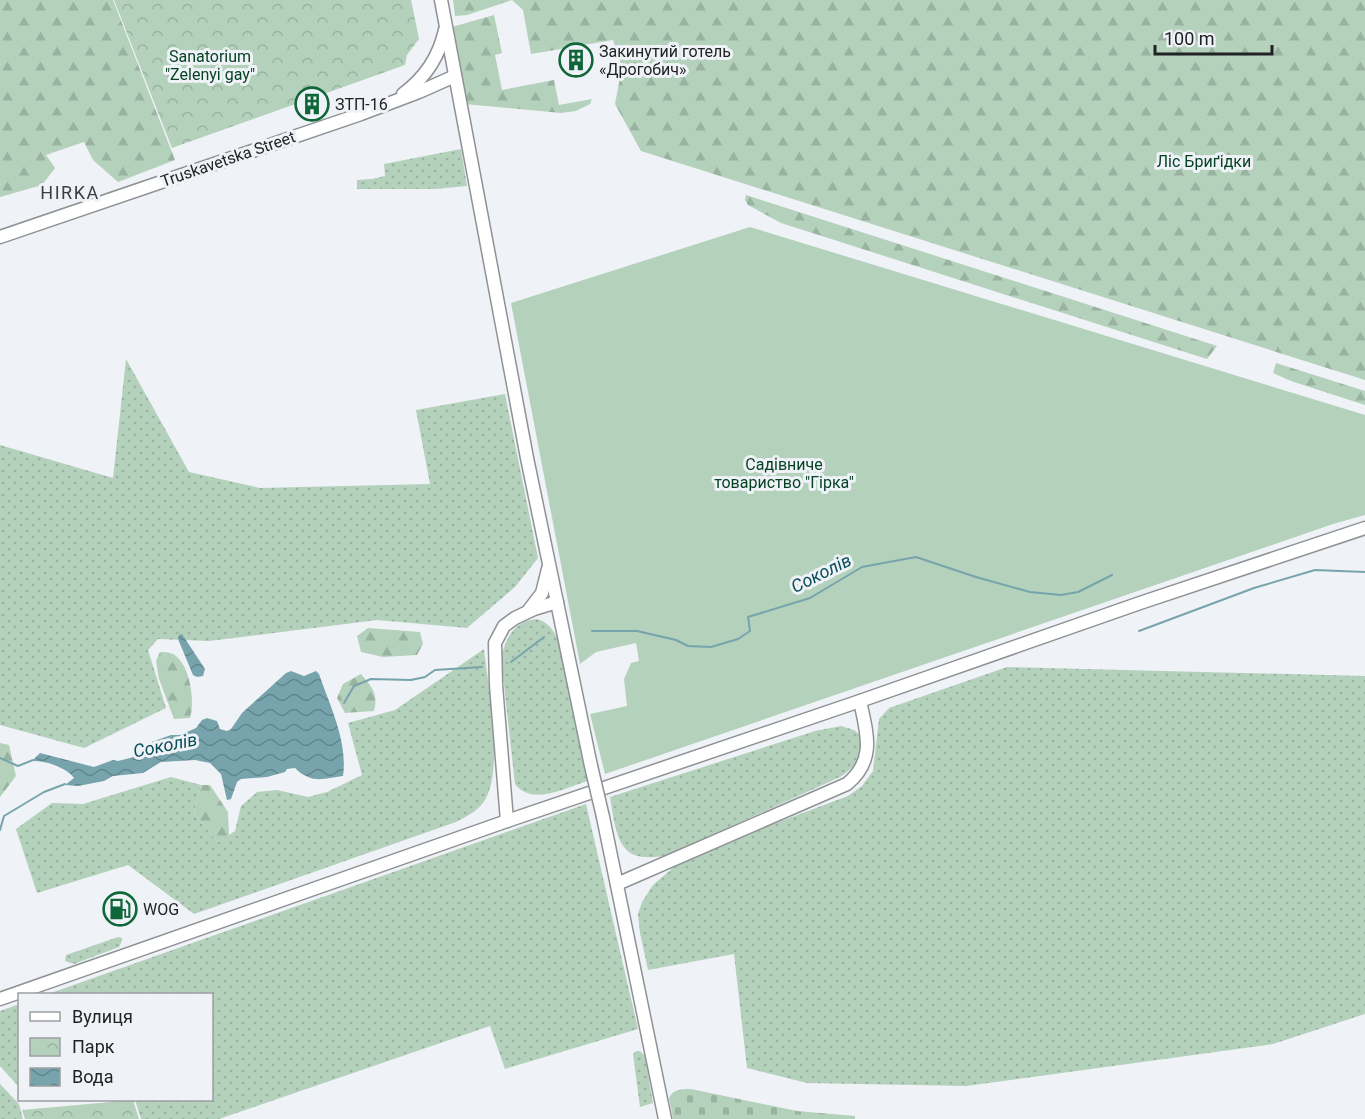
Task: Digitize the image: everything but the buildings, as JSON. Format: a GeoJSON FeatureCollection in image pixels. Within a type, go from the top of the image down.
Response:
{"type":"FeatureCollection","features":[{"type":"Feature","properties":{"kind":"main road"},"geometry":{"type":"LineString","coordinates":[[441,0],[514,390],[665,1119]]}},
{"type":"Feature","properties":{"kind":"main road"},"geometry":{"type":"LineString","coordinates":[[393,102],[422,78],[431,65],[438,52],[446,25]]}},
{"type":"Feature","properties":{"kind":"main road","name":"Truskavetska Street"},"geometry":{"type":"LineString","coordinates":[[0,237],[393,102],[454,76]]}},
{"type":"Feature","properties":{"kind":"main road"},"geometry":{"type":"LineString","coordinates":[[0,999],[507,821],[1365,528]]}},
{"type":"Feature","properties":{"kind":"main road"},"geometry":{"type":"LineString","coordinates":[[529,610],[542,593],[548,574],[549,558]]}},
{"type":"Feature","properties":{"kind":"main road"},"geometry":{"type":"LineString","coordinates":[[507,821],[496,685],[495,643],[504,626],[529,610],[557,602]]}},
{"type":"Feature","properties":{"kind":"main road"},"geometry":{"type":"LineString","coordinates":[[617,884],[847,784],[859,773],[867,756],[866,731],[860,701]]}},
{"type":"Feature","properties":{"kind":"green space"},"geometry":{"type":"Polygon","coordinates":[[[0,0],[113,0],[175,160],[118,182],[93,160],[84,142],[46,155],[55,168],[42,185],[0,197],[0,0]]]}},
{"type":"Feature","properties":{"kind":"green space","name":"Sanatorium \"Zelenyi gay\""},"geometry":{"type":"Polygon","coordinates":[[[114,0],[411,0],[419,39],[407,55],[405,65],[172,148],[114,0]]]}},
{"type":"Feature","properties":{"kind":"green space"},"geometry":{"type":"Polygon","coordinates":[[[453,0],[512,0],[467,15],[455,16],[453,0]]]}},
{"type":"Feature","properties":{"kind":"green space","name":"Ліс Бриґідки"},"geometry":{"type":"Polygon","coordinates":[[[512,0],[1365,0],[1365,380],[641,151],[615,104],[622,67],[613,40],[531,54],[523,10],[512,0]]]}},
{"type":"Feature","properties":{"kind":"green space"},"geometry":{"type":"Polygon","coordinates":[[[494,15],[502,53],[495,55],[502,90],[554,80],[559,105],[592,99],[590,104],[576,111],[561,113],[465,104],[452,27],[494,15]]]}},
{"type":"Feature","properties":{"kind":"green space"},"geometry":{"type":"Polygon","coordinates":[[[461,149],[467,186],[435,189],[357,189],[357,180],[385,176],[384,164],[461,149]]]}},
{"type":"Feature","properties":{"kind":"green space"},"geometry":{"type":"Polygon","coordinates":[[[746,195],[1217,346],[1207,359],[781,223],[748,205],[745,200],[746,195]]]}},
{"type":"Feature","properties":{"kind":"green space","name":"Садівниче товариство \"Гірка\""},"geometry":{"type":"Polygon","coordinates":[[[750,227],[1365,415],[1365,515],[1333,524],[605,774],[590,714],[627,706],[624,679],[631,663],[639,661],[636,643],[596,652],[580,664],[511,303],[750,227]]]}},
{"type":"Feature","properties":{"kind":"green space"},"geometry":{"type":"Polygon","coordinates":[[[126,359],[189,472],[260,488],[430,484],[416,410],[505,394],[538,558],[515,587],[467,628],[377,620],[209,641],[158,639],[148,650],[166,708],[84,748],[0,725],[0,445],[113,478],[126,359]]]}},
{"type":"Feature","properties":{"kind":"green space"},"geometry":{"type":"Polygon","coordinates":[[[1276,363],[1365,391],[1365,405],[1273,373],[1276,363]]]}},
{"type":"Feature","properties":{"kind":"green space"},"geometry":{"type":"Polygon","coordinates":[[[537,619],[546,623],[552,630],[561,647],[590,780],[541,795],[522,791],[515,784],[501,658],[512,631],[522,623],[537,619]]]}},
{"type":"Feature","properties":{"kind":"green space"},"geometry":{"type":"Polygon","coordinates":[[[368,628],[420,632],[423,644],[417,655],[383,657],[361,652],[357,636],[368,628]]]}},
{"type":"Feature","properties":{"kind":"green space"},"geometry":{"type":"Polygon","coordinates":[[[484,649],[493,726],[491,786],[482,804],[464,818],[194,914],[128,865],[37,893],[16,829],[52,803],[83,804],[171,777],[201,785],[194,814],[218,842],[235,831],[241,806],[257,792],[277,790],[308,797],[327,792],[362,775],[348,723],[395,710],[484,649]]]}},
{"type":"Feature","properties":{"kind":"green space"},"geometry":{"type":"Polygon","coordinates":[[[160,652],[177,657],[186,671],[192,701],[190,718],[174,719],[159,679],[156,661],[160,652]]]}},
{"type":"Feature","properties":{"kind":"green space"},"geometry":{"type":"Polygon","coordinates":[[[1007,667],[1365,676],[1365,1014],[1273,1044],[966,1086],[807,1083],[747,1068],[734,954],[648,970],[638,914],[642,902],[653,885],[674,867],[752,832],[848,796],[862,786],[873,771],[879,719],[889,708],[1007,667]]]}},
{"type":"Feature","properties":{"kind":"green space"},"geometry":{"type":"Polygon","coordinates":[[[361,674],[375,695],[374,711],[345,713],[337,698],[343,684],[361,674]]]}},
{"type":"Feature","properties":{"kind":"green space"},"geometry":{"type":"Polygon","coordinates":[[[841,726],[854,730],[860,735],[860,743],[858,760],[840,777],[666,856],[636,856],[626,850],[622,844],[618,836],[610,797],[815,731],[841,726]]]}},
{"type":"Feature","properties":{"kind":"green space"},"geometry":{"type":"Polygon","coordinates":[[[0,743],[9,745],[16,776],[0,797],[0,743]]]}},
{"type":"Feature","properties":{"kind":"green space"},"geometry":{"type":"Polygon","coordinates":[[[201,785],[210,785],[228,812],[229,835],[218,842],[194,814],[201,785]]]}},
{"type":"Feature","properties":{"kind":"green space"},"geometry":{"type":"Polygon","coordinates":[[[586,804],[638,1029],[505,1069],[490,1026],[219,1119],[141,1119],[135,1101],[213,1101],[213,993],[51,993],[586,804]]]}},
{"type":"Feature","properties":{"kind":"green space"},"geometry":{"type":"Polygon","coordinates":[[[118,937],[122,938],[119,947],[74,964],[65,961],[66,955],[118,937]]]}},
{"type":"Feature","properties":{"kind":"green space"},"geometry":{"type":"Polygon","coordinates":[[[18,1005],[18,1086],[0,1066],[0,1011],[18,1005]]]}},
{"type":"Feature","properties":{"kind":"green space"},"geometry":{"type":"Polygon","coordinates":[[[640,1051],[645,1056],[653,1103],[640,1107],[633,1054],[640,1051]]]}},
{"type":"Feature","properties":{"kind":"green space"},"geometry":{"type":"Polygon","coordinates":[[[0,1084],[19,1104],[23,1119],[0,1119],[0,1084]]]}},
{"type":"Feature","properties":{"kind":"green space"},"geometry":{"type":"Polygon","coordinates":[[[691,1089],[797,1111],[855,1116],[855,1119],[673,1119],[669,1098],[678,1090],[691,1089]]]}},
{"type":"Feature","properties":{"kind":"green space"},"geometry":{"type":"Polygon","coordinates":[[[133,1101],[139,1119],[25,1119],[22,1110],[133,1101]]]}},
{"type":"Feature","properties":{"kind":"water"},"geometry":{"type":"Polygon","coordinates":[[[182,634],[205,669],[203,676],[193,675],[178,639],[182,634]]]}},
{"type":"Feature","properties":{"kind":"water"},"geometry":{"type":"Polygon","coordinates":[[[291,671],[304,676],[316,671],[319,674],[341,737],[343,776],[318,779],[307,776],[295,768],[287,769],[285,772],[267,777],[241,779],[237,782],[231,799],[227,800],[221,774],[210,763],[195,760],[161,762],[143,773],[113,776],[104,781],[78,786],[65,785],[74,778],[61,768],[32,761],[40,753],[94,767],[113,760],[134,757],[146,744],[171,735],[180,735],[196,728],[202,720],[207,718],[217,721],[220,729],[227,731],[242,713],[291,671]]]}},
{"type":"Feature","properties":{"kind":"waterway","name":"Соколів"},"geometry":{"type":"LineString","coordinates":[[592,631],[637,631],[676,640],[688,646],[711,647],[738,639],[750,631],[748,617],[810,598],[862,567],[916,557],[1030,592],[1061,595],[1078,592],[1112,575]]}},
{"type":"Feature","properties":{"kind":"waterway","name":"Соколів"},"geometry":{"type":"LineString","coordinates":[[1139,631],[1254,588],[1315,570],[1365,572]]}},
{"type":"Feature","properties":{"kind":"waterway","name":"Соколів"},"geometry":{"type":"LineString","coordinates":[[511,662],[544,637]]}},
{"type":"Feature","properties":{"kind":"waterway","name":"Соколів"},"geometry":{"type":"LineString","coordinates":[[344,703],[354,686],[371,679],[411,680],[425,677],[435,670],[482,667]]}},
{"type":"Feature","properties":{"kind":"waterway","name":"Соколів"},"geometry":{"type":"LineString","coordinates":[[0,758],[18,766],[33,760]]}},
{"type":"Feature","properties":{"kind":"waterway"},"geometry":{"type":"LineString","coordinates":[[0,830],[4,816],[44,792],[65,784]]}},
{"type":"Feature","properties":{"kind":"place","name":"Закинутий готель «Дрогобич»"},"geometry":{"type":"Point","coordinates":[576,60]}},
{"type":"Feature","properties":{"kind":"place","name":"ЗТП-16"},"geometry":{"type":"Point","coordinates":[312,104]}},
{"type":"Feature","properties":{"kind":"place","name":"WOG"},"geometry":{"type":"Point","coordinates":[120,909]}},
{"type":"Feature","properties":{"kind":"district","name":"HIRKA"},"geometry":{"type":"Point","coordinates":[70,192]}}]}
